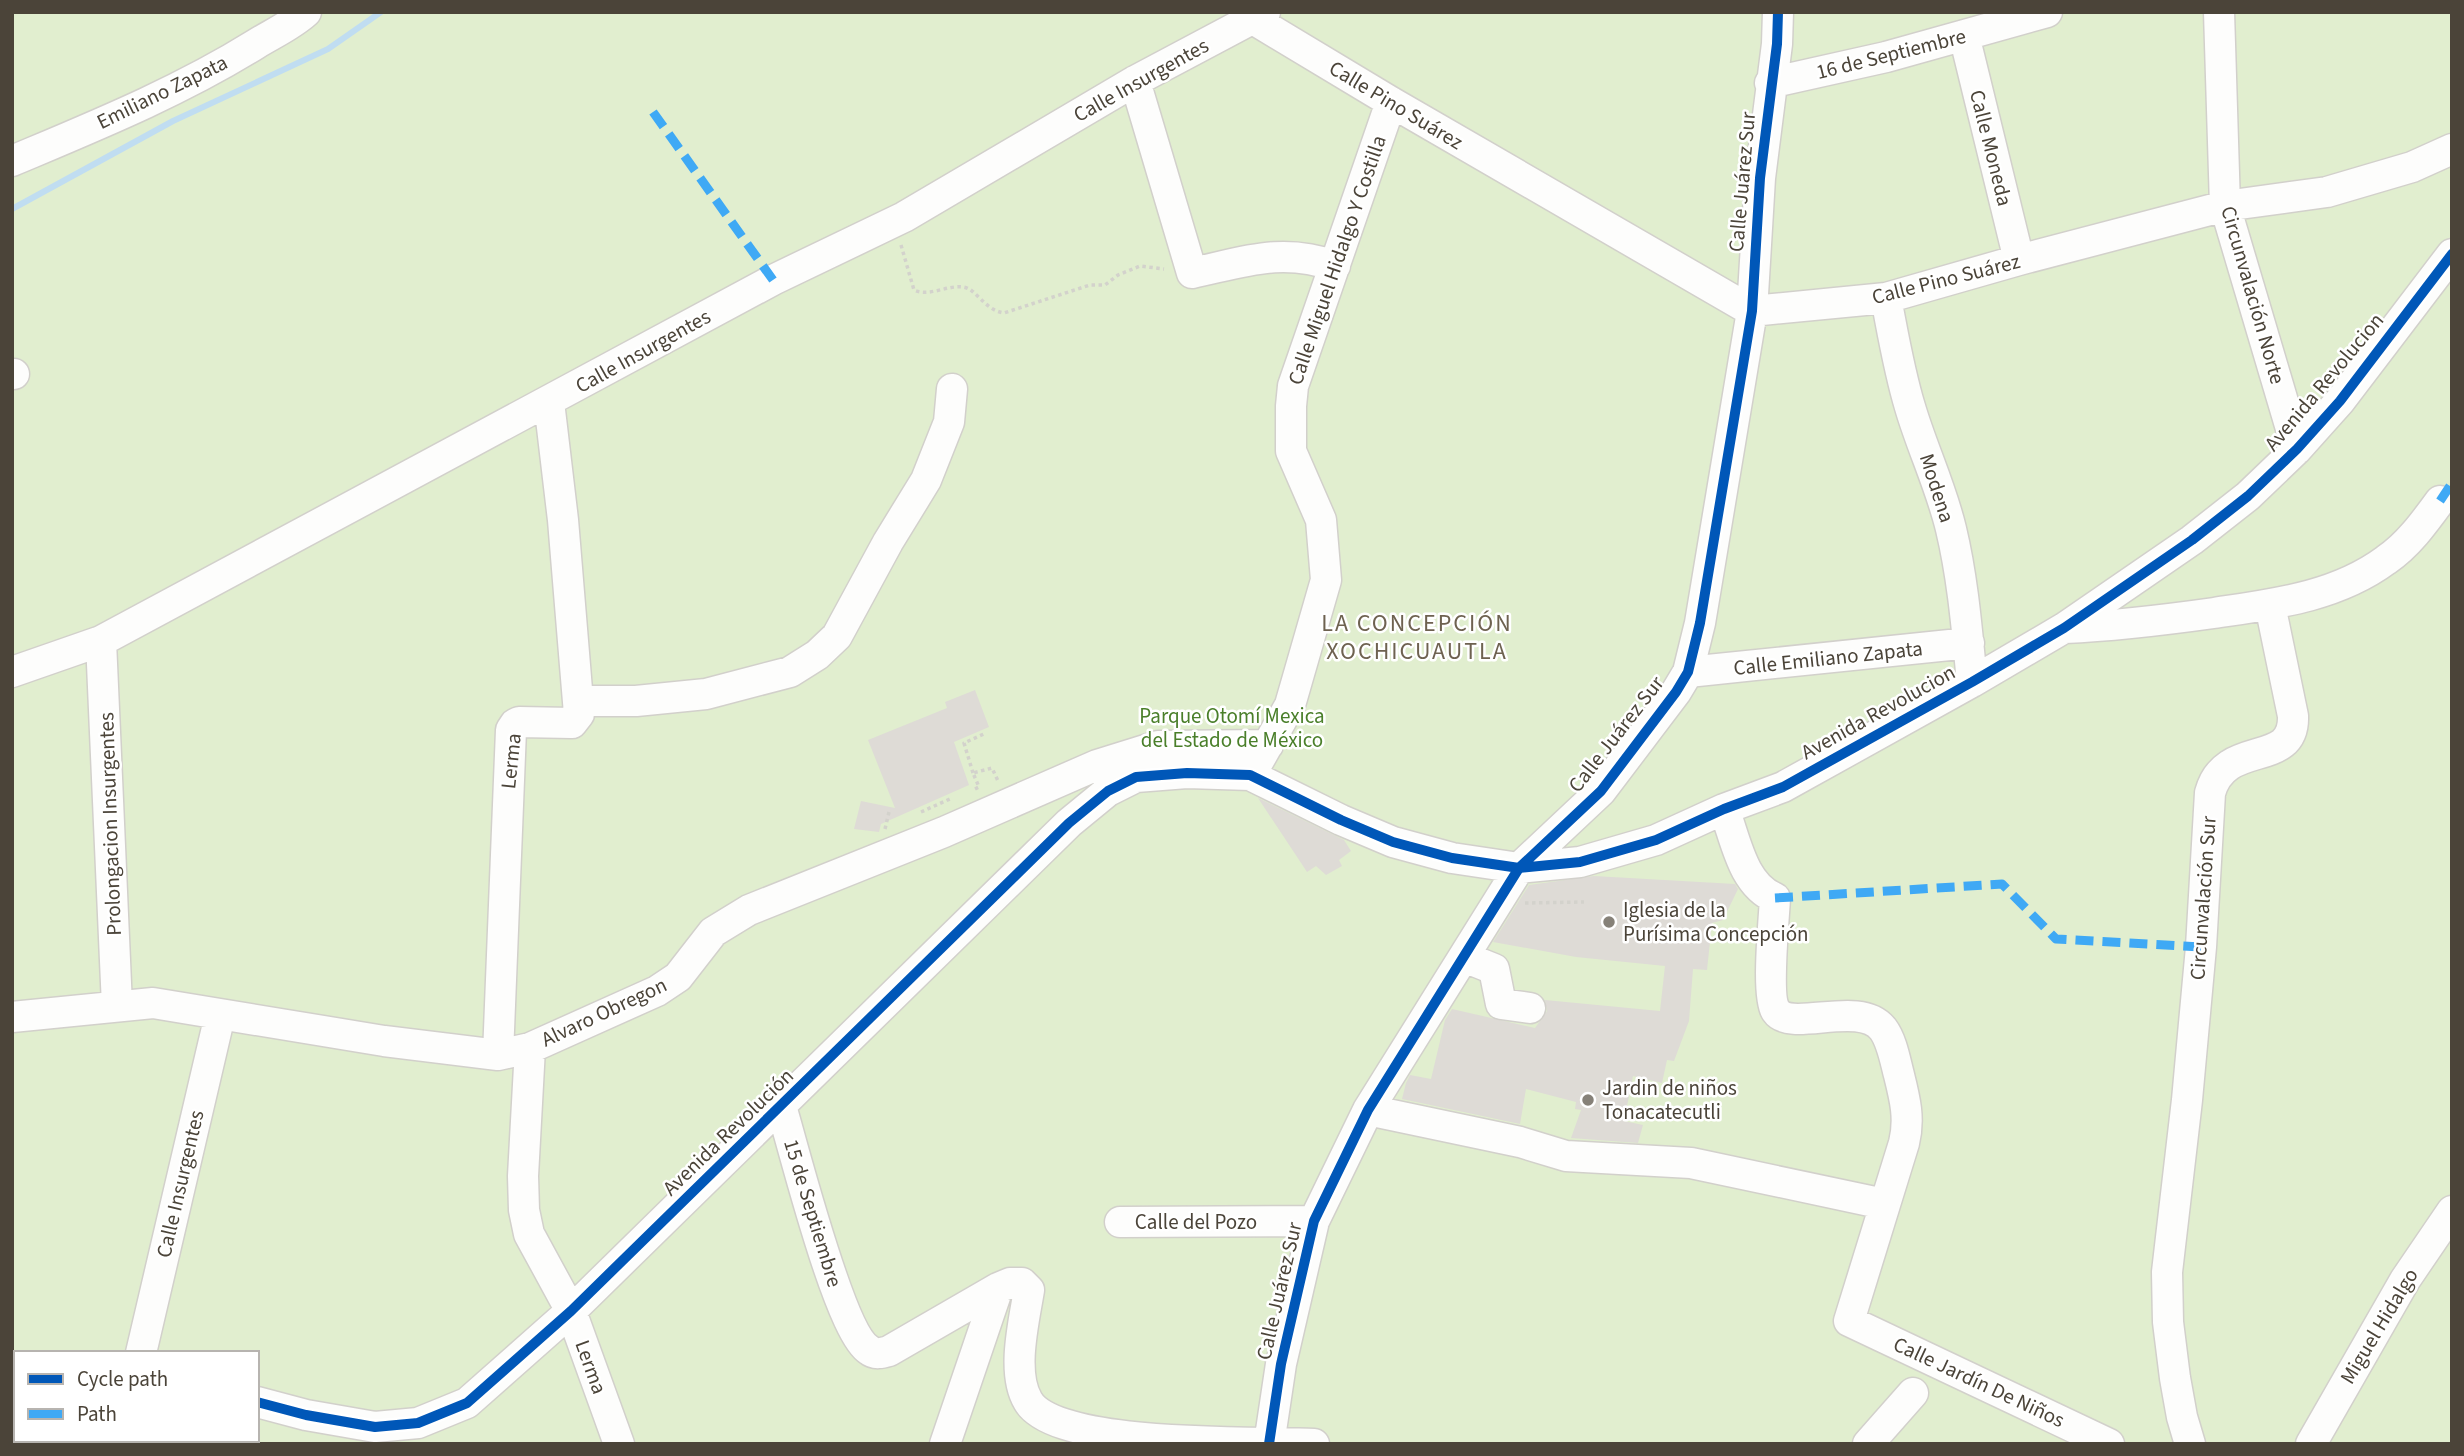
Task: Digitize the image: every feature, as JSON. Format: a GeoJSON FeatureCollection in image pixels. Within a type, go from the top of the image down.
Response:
{"type":"FeatureCollection","features":[{"type":"Feature","properties":{"kind":"street","name":"Emiliano Zapata"},"geometry":{"type":"LineString","coordinates":[[12,161],[115,117],[212,70],[306,12]]}},
{"type":"Feature","properties":{"kind":"street","name":"Calle Juárez Sur"},"geometry":{"type":"LineString","coordinates":[[1269,1443],[1281,1364],[1314,1221],[1368,1110],[1519,867],[1601,792],[1659,717],[1688,672],[1700,623],[1752,312],[1760,178],[1777,44],[1778,12]]}},
{"type":"Feature","properties":{"kind":"street","name":"16 de Septiembre"},"geometry":{"type":"LineString","coordinates":[[1770,83],[1964,36],[2011,17],[2047,12]]}},
{"type":"Feature","properties":{"kind":"street","name":"Circunvalación Norte"},"geometry":{"type":"LineString","coordinates":[[2219,12],[2225,206],[2297,449]]}},
{"type":"Feature","properties":{"kind":"street","name":"Calle Pino Suárez"},"geometry":{"type":"LineString","coordinates":[[1259,16],[1391,102],[1752,312],[1886,298],[2225,206],[2327,192],[2412,167],[2452,149]]}},
{"type":"Feature","properties":{"kind":"street","name":"Calle Insurgentes"},"geometry":{"type":"LineString","coordinates":[[12,672],[102,641],[773,279],[904,217],[1135,81],[1259,16]]}},
{"type":"Feature","properties":{"kind":"street","name":"Calle Moneda"},"geometry":{"type":"LineString","coordinates":[[1964,36],[2019,260]]}},
{"type":"Feature","properties":{"kind":"street"},"geometry":{"type":"LineString","coordinates":[[1135,81],[1192,273],[1283,255],[1315,259],[1335,266]]}},
{"type":"Feature","properties":{"kind":"street","name":"Calle Miguel Hidalgo Y Costilla"},"geometry":{"type":"LineString","coordinates":[[1250,775],[1290,705],[1326,580],[1321,520],[1291,451],[1293,386],[1391,102]]}},
{"type":"Feature","properties":{"kind":"street","name":"Avenida Revolucion"},"geometry":{"type":"LineString","coordinates":[[1187,773],[1250,775],[1341,820],[1394,842],[1452,858],[1519,867],[1580,862],[1656,840],[1724,809],[1783,787],[1972,682],[2064,628],[2192,540],[2248,496],[2297,449],[2340,401],[2452,254]]}},
{"type":"Feature","properties":{"kind":"street","name":"Modena"},"geometry":{"type":"LineString","coordinates":[[1886,298],[1908,399],[1951,531],[1969,643],[1972,682]]}},
{"type":"Feature","properties":{"kind":"street"},"geometry":{"type":"LineString","coordinates":[[549,402],[564,520],[580,701],[636,701],[706,694],[790,672],[817,655],[838,636],[888,542],[926,480],[949,422],[952,389]]}},
{"type":"Feature","properties":{"kind":"street"},"geometry":{"type":"LineString","coordinates":[[2064,628],[2125,625],[2270,605],[2336,587],[2386,561],[2406,543],[2440,501]]}},
{"type":"Feature","properties":{"kind":"street","name":"Circunvalación Sur"},"geometry":{"type":"LineString","coordinates":[[2190,1444],[2175,1378],[2168,1322],[2167,1272],[2187,1100],[2209,804],[2213,783],[2224,768],[2238,760],[2277,748],[2291,731],[2293,716],[2270,605]]}},
{"type":"Feature","properties":{"kind":"street","name":"Prolongacion Insurgentes"},"geometry":{"type":"LineString","coordinates":[[102,641],[117,1006]]}},
{"type":"Feature","properties":{"kind":"street","name":"Calle Emiliano Zapata"},"geometry":{"type":"LineString","coordinates":[[1688,672],[1969,643]]}},
{"type":"Feature","properties":{"kind":"street","name":"Lerma"},"geometry":{"type":"LineString","coordinates":[[498,1055],[511,730],[519,722],[572,723],[579,715],[580,701]]}},
{"type":"Feature","properties":{"kind":"street","name":"Alvaro Obregon"},"geometry":{"type":"LineString","coordinates":[[12,1017],[153,1003],[384,1041],[498,1055],[530,1048],[657,991],[678,977],[713,932],[749,910],[944,832],[1097,765],[1158,746],[1268,745]]}},
{"type":"Feature","properties":{"kind":"street","name":"Avenida Revolución"},"geometry":{"type":"LineString","coordinates":[[259,1403],[306,1415],[375,1426],[418,1423],[467,1403],[571,1311],[1069,823],[1108,791],[1136,777],[1187,773]]}},
{"type":"Feature","properties":{"kind":"street"},"geometry":{"type":"LineString","coordinates":[[1368,1110],[1520,1142],[1566,1156],[1691,1163],[1884,1203],[1904,1143],[1908,1121],[1904,1094],[1888,1038],[1877,1023],[1866,1017],[1790,1018],[1777,1012],[1771,993],[1775,898],[1762,891],[1751,878],[1724,809]]}},
{"type":"Feature","properties":{"kind":"street"},"geometry":{"type":"LineString","coordinates":[[1464,957],[1494,969],[1501,1004],[1530,1008]]}},
{"type":"Feature","properties":{"kind":"street","name":"Calle Insurgentes"},"geometry":{"type":"LineString","coordinates":[[141,1351],[220,1015]]}},
{"type":"Feature","properties":{"kind":"street","name":"Lerma"},"geometry":{"type":"LineString","coordinates":[[530,1048],[523,1176],[524,1210],[529,1234],[571,1311],[618,1444]]}},
{"type":"Feature","properties":{"kind":"street","name":"15 de Septiembre"},"geometry":{"type":"LineString","coordinates":[[782,1106],[828,1268],[847,1319],[866,1349],[876,1354],[885,1352],[998,1288]]}},
{"type":"Feature","properties":{"kind":"street","name":"Calle Jardín De Niños"},"geometry":{"type":"LineString","coordinates":[[1884,1203],[1849,1321],[2109,1444]]}},
{"type":"Feature","properties":{"kind":"street","name":"Miguel Hidalgo"},"geometry":{"type":"LineString","coordinates":[[2311,1444],[2405,1280],[2452,1211]]}},
{"type":"Feature","properties":{"kind":"street","name":"Calle del Pozo"},"geometry":{"type":"LineString","coordinates":[[1121,1222],[1314,1221]]}},
{"type":"Feature","properties":{"kind":"street"},"geometry":{"type":"LineString","coordinates":[[945,1444],[998,1288],[1010,1283],[1022,1283],[1028,1290],[1020,1349],[1021,1382],[1027,1401],[1039,1414],[1061,1424],[1117,1435],[1200,1442],[1314,1444]]}},
{"type":"Feature","properties":{"kind":"street"},"geometry":{"type":"LineString","coordinates":[[1868,1444],[1913,1392]]}},
{"type":"Feature","properties":{"kind":"path"},"geometry":{"type":"LineString","coordinates":[[904,217],[898,232],[914,290],[920,293],[961,286],[969,288],[995,312],[1004,313],[1090,285],[1105,285],[1118,275],[1140,266],[1192,273]]}},
{"type":"Feature","properties":{"kind":"path"},"geometry":{"type":"LineString","coordinates":[[966,793],[979,787],[964,743],[986,733]]}},
{"type":"Feature","properties":{"kind":"path"},"geometry":{"type":"LineString","coordinates":[[973,773],[992,768],[1003,792],[1004,805]]}},
{"type":"Feature","properties":{"kind":"path"},"geometry":{"type":"LineString","coordinates":[[916,814],[953,798]]}},
{"type":"Feature","properties":{"kind":"path"},"geometry":{"type":"LineString","coordinates":[[889,812],[885,829],[895,824]]}},
{"type":"Feature","properties":{"kind":"path"},"geometry":{"type":"LineString","coordinates":[[1499,900],[1511,904],[1584,902]]}},
{"type":"Feature","properties":{"kind":"green space","name":"Parque Otomí Mexica del Estado de México"},"geometry":{"type":"Polygon","coordinates":[[[12,12],[2452,12],[2452,1444],[12,1444],[12,12]]]}},
{"type":"Feature","properties":{"kind":"building"},"geometry":{"type":"Polygon","coordinates":[[[975,690],[989,727],[954,742],[969,785],[881,824],[879,832],[854,829],[861,801],[895,808],[868,740],[947,708],[945,702],[975,690]]]}},
{"type":"Feature","properties":{"kind":"building"},"geometry":{"type":"Polygon","coordinates":[[[1258,798],[1344,840],[1351,851],[1339,860],[1342,866],[1326,875],[1316,866],[1307,872],[1258,798]]]}},
{"type":"Feature","properties":{"kind":"building"},"geometry":{"type":"Polygon","coordinates":[[[1594,876],[1735,884],[1738,889],[1723,920],[1712,923],[1707,970],[1693,969],[1689,1021],[1674,1061],[1667,1060],[1662,1083],[1633,1076],[1624,1121],[1643,1125],[1638,1143],[1571,1138],[1581,1110],[1575,1109],[1576,1102],[1526,1089],[1520,1124],[1402,1099],[1410,1075],[1431,1079],[1445,1020],[1452,1009],[1535,1028],[1547,1011],[1545,1000],[1660,1011],[1665,966],[1576,957],[1493,942],[1529,885],[1594,876]]]}},
{"type":"Feature","properties":{"kind":"waterway"},"geometry":{"type":"LineString","coordinates":[[12,209],[173,121],[328,49],[381,12]]}},
{"type":"Feature","properties":{"kind":"marked path"},"geometry":{"type":"LineString","coordinates":[[653,112],[773,280]]}},
{"type":"Feature","properties":{"kind":"marked path"},"geometry":{"type":"LineString","coordinates":[[2440,501],[2452,483]]}},
{"type":"Feature","properties":{"kind":"marked path"},"geometry":{"type":"LineString","coordinates":[[1775,898],[2002,884],[2056,939],[2201,947]]}},
{"type":"Feature","properties":{"kind":"cycle path"},"geometry":{"type":"LineString","coordinates":[[1269,1444],[1281,1364],[1314,1221],[1368,1110],[1519,868],[1601,791],[1676,692],[1688,672],[1700,623],[1752,311],[1760,178],[1777,44],[1778,12]]}},
{"type":"Feature","properties":{"kind":"cycle path"},"geometry":{"type":"LineString","coordinates":[[259,1403],[306,1415],[375,1427],[418,1423],[467,1403],[571,1311],[1069,823],[1108,791],[1136,777],[1187,773],[1250,775],[1341,820],[1393,842],[1452,858],[1519,868],[1580,862],[1656,840],[1724,809],[1783,787],[2064,628],[2192,540],[2248,496],[2297,449],[2340,401],[2452,254]]}},
{"type":"Feature","properties":{"kind":"place","name":"Iglesia de la Purísima Concepción"},"geometry":{"type":"Point","coordinates":[1609,922]}},
{"type":"Feature","properties":{"kind":"place","name":"Jardin de niños Tonacatecutli"},"geometry":{"type":"Point","coordinates":[1588,1100]}},
{"type":"Feature","properties":{"kind":"district","name":"LA CONCEPCIÓN XOCHICUAUTLA"},"geometry":{"type":"Point","coordinates":[1417,637]}}]}
